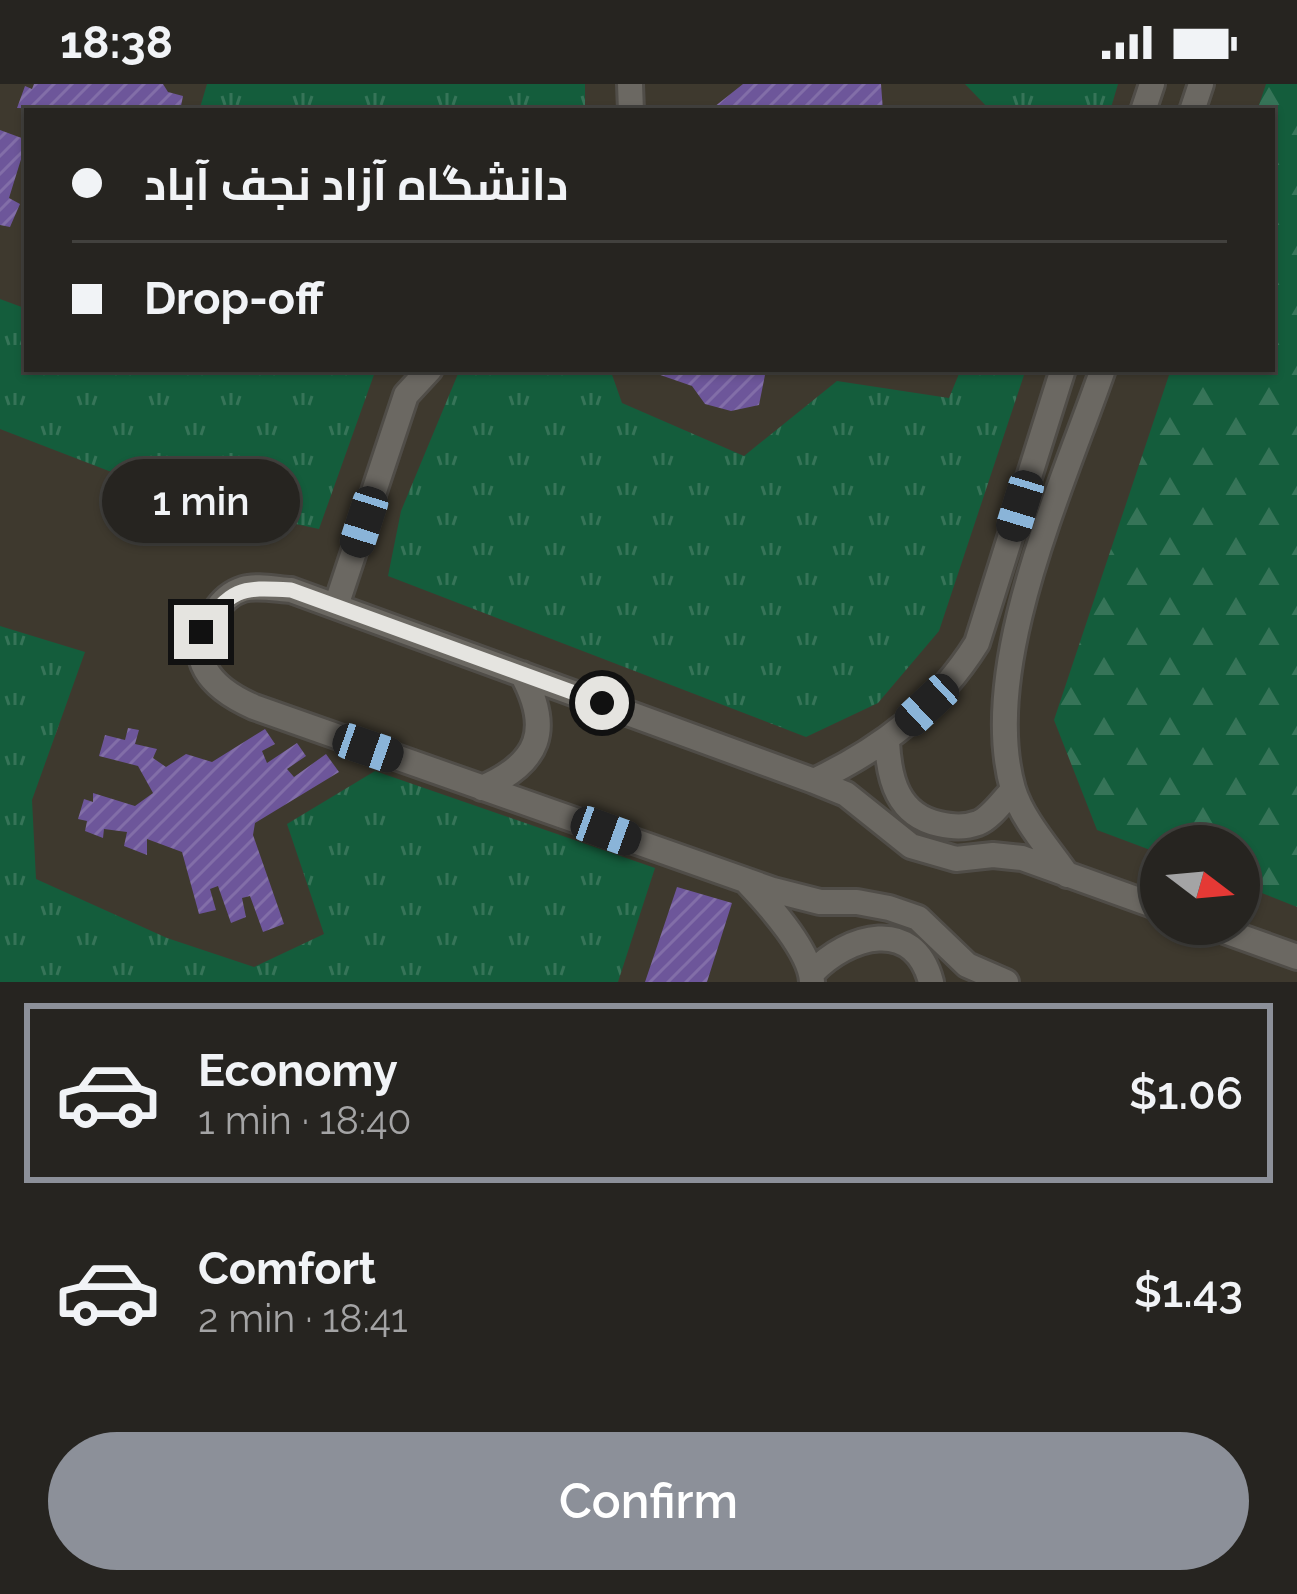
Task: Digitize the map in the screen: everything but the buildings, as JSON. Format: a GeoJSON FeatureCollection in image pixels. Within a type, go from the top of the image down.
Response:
{"type":"FeatureCollection","features":[{"type":"Feature","properties":{"kind":"lane"},"geometry":{"type":"LineString","coordinates":[[336,606],[406,395],[427,372]]}},
{"type":"Feature","properties":{"kind":"lane"},"geometry":{"type":"LineString","coordinates":[[814,781],[887,742],[959,672],[977,643],[1062,372]]}},
{"type":"Feature","properties":{"kind":"lane"},"geometry":{"type":"LineString","coordinates":[[1067,874],[1013,790],[1005,677],[1020,608],[1102,372]]}},
{"type":"Feature","properties":{"kind":"lane"},"geometry":{"type":"LineString","coordinates":[[1006,982],[967,965],[918,918],[857,902],[820,902],[747,881],[224,694],[203,668],[201,632],[222,600],[245,587],[291,590],[846,794],[911,846],[956,859],[1022,858],[1140,900]]}},
{"type":"Feature","properties":{"kind":"lane"},"geometry":{"type":"LineString","coordinates":[[482,788],[510,776],[531,755],[539,730],[536,699],[522,674]]}},
{"type":"Feature","properties":{"kind":"lane"},"geometry":{"type":"LineString","coordinates":[[887,742],[888,772],[897,796],[922,820],[958,827],[982,822],[1013,790]]}},
{"type":"Feature","properties":{"kind":"lane"},"geometry":{"type":"LineString","coordinates":[[747,881],[773,910],[812,977],[830,955],[853,942],[886,937],[910,947],[927,967],[931,982]]}},
{"type":"Feature","properties":{"kind":"lane"},"geometry":{"type":"LineString","coordinates":[[1260,944],[1297,957]]}},
{"type":"Feature","properties":{"kind":"shaded area"},"geometry":{"type":"Polygon","coordinates":[[[0,84],[1297,84],[1297,982],[0,982],[0,84]]]}},
{"type":"Feature","properties":{"kind":"green space"},"geometry":{"type":"Polygon","coordinates":[[[207,84],[585,84],[585,108],[200,108],[207,84]]]}},
{"type":"Feature","properties":{"kind":"green space"},"geometry":{"type":"Polygon","coordinates":[[[965,84],[1118,84],[1111,108],[988,108],[965,84]]]}},
{"type":"Feature","properties":{"kind":"green space"},"geometry":{"type":"Polygon","coordinates":[[[1266,84],[1297,84],[1297,907],[1260,892],[1260,825],[1140,825],[1140,846],[1097,830],[1054,720],[1170,372],[1275,372],[1275,108],[1258,108],[1266,84]]]}},
{"type":"Feature","properties":{"kind":"green space"},"geometry":{"type":"Polygon","coordinates":[[[0,299],[24,308],[24,372],[375,372],[319,529],[184,500],[0,429],[0,299]]]}},
{"type":"Feature","properties":{"kind":"green space"},"geometry":{"type":"Polygon","coordinates":[[[459,372],[611,372],[622,403],[744,456],[837,381],[949,398],[960,372],[1025,372],[939,631],[878,703],[806,737],[388,576],[401,511],[459,372]]]}},
{"type":"Feature","properties":{"kind":"green space"},"geometry":{"type":"Polygon","coordinates":[[[0,626],[85,652],[32,800],[36,879],[167,938],[254,967],[324,934],[287,824],[375,771],[655,868],[618,982],[0,982],[0,626]]]}},
{"type":"Feature","properties":{"kind":"route"},"geometry":{"type":"LineString","coordinates":[[201,632],[222,600],[245,587],[291,590],[602,703]]}}]}
